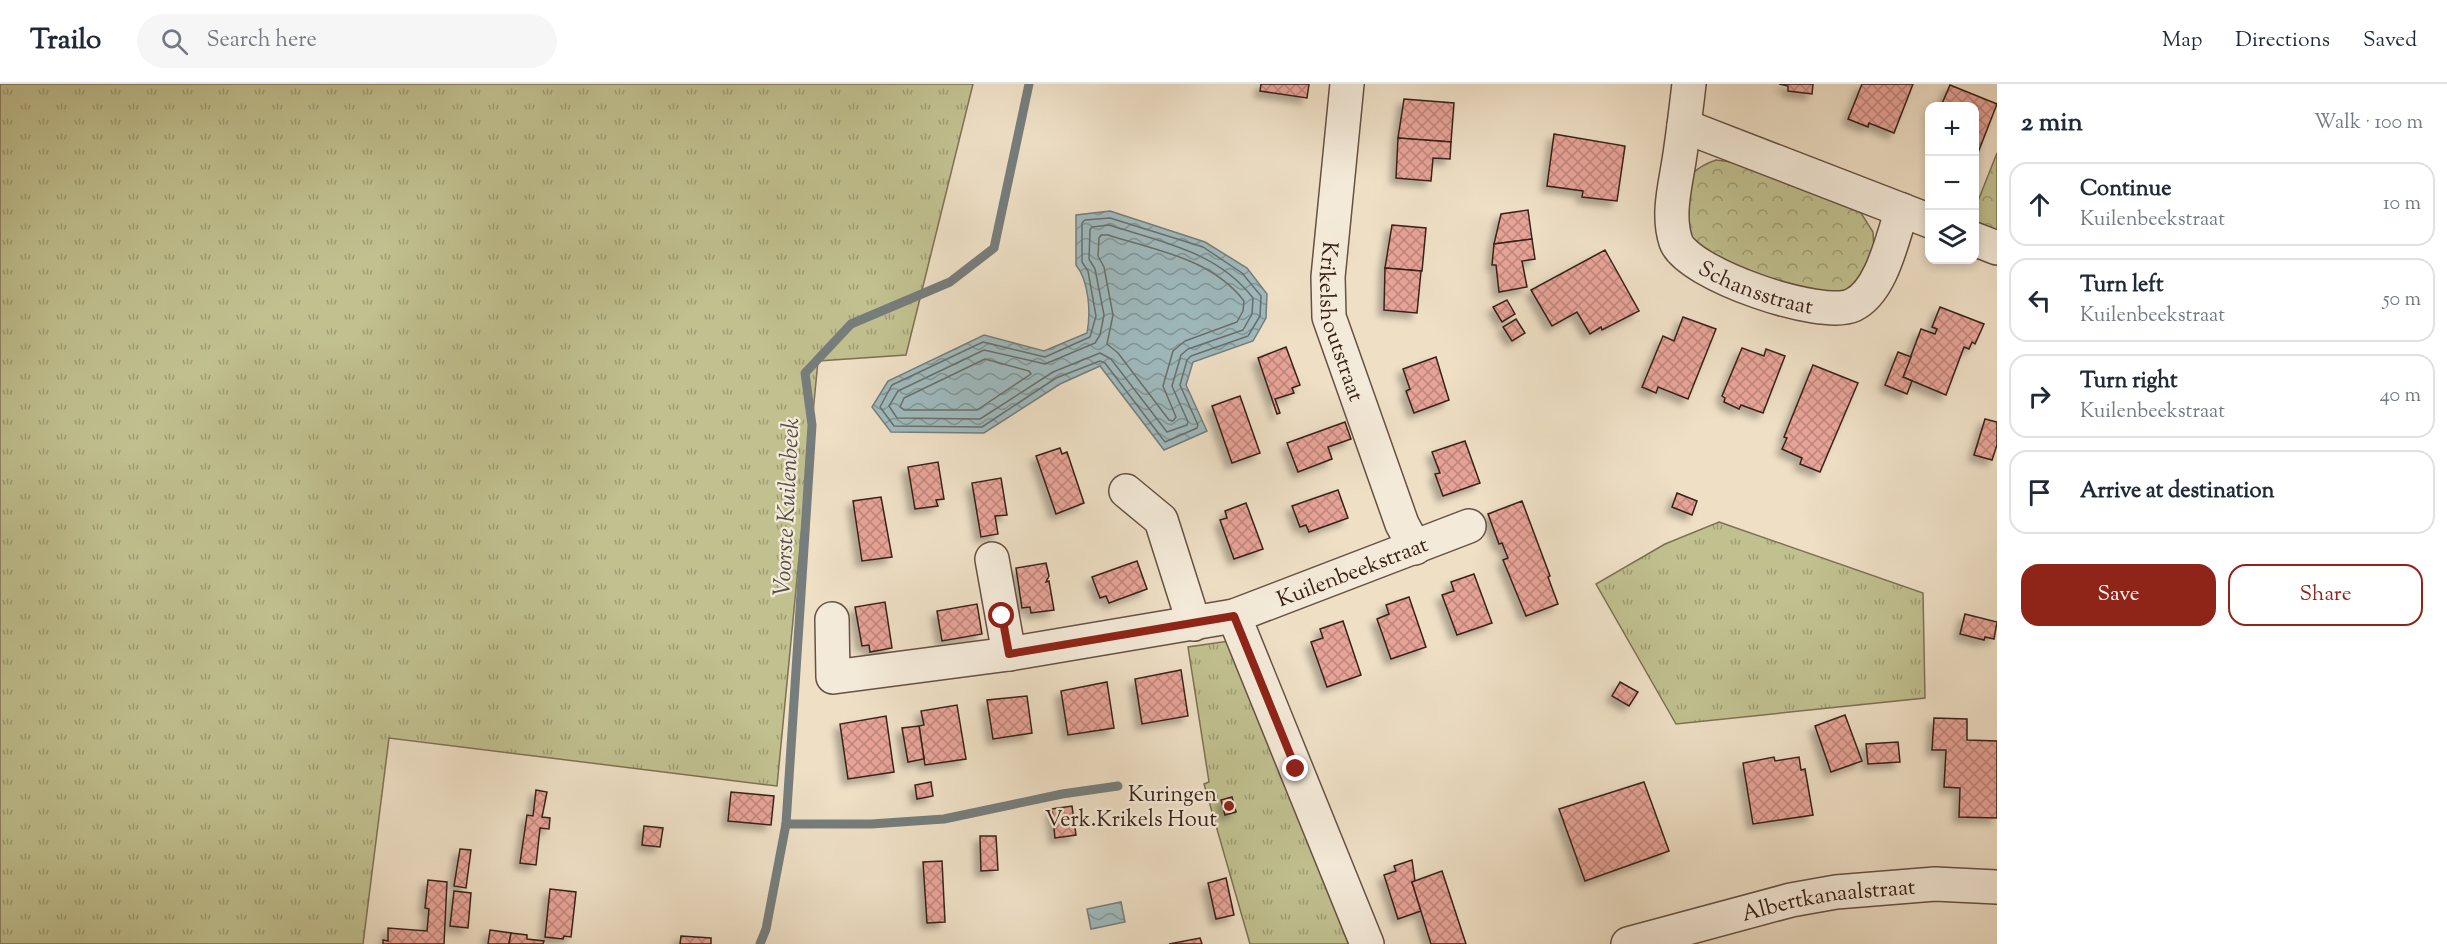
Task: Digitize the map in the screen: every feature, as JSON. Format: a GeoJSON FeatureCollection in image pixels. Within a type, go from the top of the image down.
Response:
{"type":"FeatureCollection","features":[{"type":"Feature","properties":{"kind":"street","name":"Krikelshoutstraat"},"geometry":{"type":"LineString","coordinates":[[1347,84],[1328,277],[1329,317],[1402,524],[1415,548]]}},
{"type":"Feature","properties":{"kind":"street","name":"Schansstraat"},"geometry":{"type":"LineString","coordinates":[[1684,126],[1916,216],[1875,285],[1852,305],[1826,308],[1767,296],[1694,262],[1676,243],[1671,216],[1689,84]]}},
{"type":"Feature","properties":{"kind":"street"},"geometry":{"type":"LineString","coordinates":[[1979,241],[1997,248]]}},
{"type":"Feature","properties":{"kind":"street"},"geometry":{"type":"LineString","coordinates":[[1126,491],[1161,519],[1194,624]]}},
{"type":"Feature","properties":{"kind":"street","name":"Kuilenbeekstraat"},"geometry":{"type":"LineString","coordinates":[[832,618],[833,677],[1009,654],[1234,616],[1469,526]]}},
{"type":"Feature","properties":{"kind":"street"},"geometry":{"type":"LineString","coordinates":[[992,558],[1009,654]]}},
{"type":"Feature","properties":{"kind":"street"},"geometry":{"type":"LineString","coordinates":[[1234,616],[1367,944]]}},
{"type":"Feature","properties":{"kind":"street","name":"Albertkanaalstraat"},"geometry":{"type":"LineString","coordinates":[[1628,944],[1791,900],[1836,892],[1935,885],[1997,887]]}},
{"type":"Feature","properties":{"kind":"green space"},"geometry":{"type":"Polygon","coordinates":[[[0,84],[973,84],[906,355],[818,361],[777,786],[389,738],[363,944],[0,944],[0,84]]]}},
{"type":"Feature","properties":{"kind":"green space"},"geometry":{"type":"Polygon","coordinates":[[[1997,153],[1997,235],[1979,228],[1979,198],[1997,153]]]}},
{"type":"Feature","properties":{"kind":"green space"},"geometry":{"type":"Polygon","coordinates":[[[1716,160],[1731,162],[1846,204],[1861,213],[1873,232],[1874,250],[1867,275],[1849,294],[1799,292],[1697,251],[1676,197],[1692,174],[1702,166],[1716,160]]]}},
{"type":"Feature","properties":{"kind":"green space"},"geometry":{"type":"Polygon","coordinates":[[[1719,522],[1923,593],[1925,698],[1676,724],[1596,584],[1665,544],[1719,522]]]}},
{"type":"Feature","properties":{"kind":"green space"},"geometry":{"type":"Polygon","coordinates":[[[1229,641],[1354,944],[1250,944],[1204,784],[1209,782],[1188,647],[1229,641]]]}},
{"type":"Feature","properties":{"kind":"water"},"geometry":{"type":"Polygon","coordinates":[[[1110,211],[1205,242],[1247,268],[1267,294],[1266,318],[1253,341],[1193,362],[1186,385],[1207,431],[1164,450],[1100,366],[1060,384],[984,433],[891,432],[872,407],[888,381],[984,335],[1044,351],[1087,333],[1088,298],[1084,280],[1076,265],[1076,215],[1110,211]]]}},
{"type":"Feature","properties":{"kind":"water"},"geometry":{"type":"Polygon","coordinates":[[[1121,902],[1125,922],[1091,929],[1087,909],[1121,902]]]}},
{"type":"Feature","properties":{"kind":"building"},"geometry":{"type":"Polygon","coordinates":[[[1261,84],[1309,84],[1307,98],[1260,91],[1261,84]]]}},
{"type":"Feature","properties":{"kind":"building"},"geometry":{"type":"Polygon","coordinates":[[[1779,84],[1813,84],[1812,94],[1788,91],[1788,86],[1779,84]]]}},
{"type":"Feature","properties":{"kind":"building"},"geometry":{"type":"Polygon","coordinates":[[[1862,84],[1913,84],[1894,133],[1869,123],[1868,127],[1848,119],[1862,84]]]}},
{"type":"Feature","properties":{"kind":"building"},"geometry":{"type":"Polygon","coordinates":[[[1950,85],[1997,104],[1979,150],[1979,102],[1943,102],[1950,85]]]}},
{"type":"Feature","properties":{"kind":"building"},"geometry":{"type":"Polygon","coordinates":[[[1404,99],[1454,103],[1451,142],[1398,138],[1404,99]]]}},
{"type":"Feature","properties":{"kind":"building"},"geometry":{"type":"Polygon","coordinates":[[[1554,134],[1625,146],[1617,201],[1582,197],[1583,191],[1547,186],[1554,134]]]}},
{"type":"Feature","properties":{"kind":"building"},"geometry":{"type":"Polygon","coordinates":[[[1398,138],[1451,142],[1450,159],[1433,158],[1431,181],[1396,178],[1398,138]]]}},
{"type":"Feature","properties":{"kind":"building"},"geometry":{"type":"Polygon","coordinates":[[[1528,210],[1532,239],[1494,244],[1501,214],[1528,210]]]}},
{"type":"Feature","properties":{"kind":"building"},"geometry":{"type":"Polygon","coordinates":[[[1392,225],[1426,228],[1422,271],[1385,268],[1392,225]]]}},
{"type":"Feature","properties":{"kind":"building"},"geometry":{"type":"Polygon","coordinates":[[[1532,239],[1535,259],[1522,261],[1527,287],[1499,292],[1496,265],[1492,265],[1494,244],[1532,239]]]}},
{"type":"Feature","properties":{"kind":"building"},"geometry":{"type":"Polygon","coordinates":[[[1605,250],[1639,311],[1590,334],[1577,312],[1552,326],[1531,290],[1605,250]]]}},
{"type":"Feature","properties":{"kind":"building"},"geometry":{"type":"Polygon","coordinates":[[[1385,268],[1421,271],[1417,313],[1384,310],[1385,268]]]}},
{"type":"Feature","properties":{"kind":"building"},"geometry":{"type":"Polygon","coordinates":[[[1507,300],[1515,314],[1502,322],[1493,307],[1507,300]]]}},
{"type":"Feature","properties":{"kind":"building"},"geometry":{"type":"Polygon","coordinates":[[[1940,307],[1984,324],[1975,344],[1972,342],[1969,349],[1964,347],[1946,395],[1903,377],[1921,329],[1935,334],[1937,329],[1932,327],[1940,307]]]}},
{"type":"Feature","properties":{"kind":"building"},"geometry":{"type":"Polygon","coordinates":[[[1683,317],[1716,329],[1688,399],[1658,387],[1656,393],[1642,387],[1663,336],[1674,341],[1683,317]]]}},
{"type":"Feature","properties":{"kind":"building"},"geometry":{"type":"Polygon","coordinates":[[[1516,319],[1525,333],[1512,341],[1503,327],[1516,319]]]}},
{"type":"Feature","properties":{"kind":"building"},"geometry":{"type":"Polygon","coordinates":[[[1286,347],[1300,385],[1292,388],[1294,393],[1275,399],[1280,413],[1277,414],[1258,358],[1286,347]]]}},
{"type":"Feature","properties":{"kind":"building"},"geometry":{"type":"Polygon","coordinates":[[[1742,348],[1764,356],[1766,349],[1785,356],[1763,413],[1741,405],[1739,409],[1724,402],[1725,398],[1722,396],[1742,348]]]}},
{"type":"Feature","properties":{"kind":"building"},"geometry":{"type":"Polygon","coordinates":[[[1898,352],[1911,357],[1903,377],[1912,381],[1907,394],[1885,385],[1898,352]]]}},
{"type":"Feature","properties":{"kind":"building"},"geometry":{"type":"Polygon","coordinates":[[[1436,357],[1449,400],[1414,413],[1406,391],[1410,389],[1403,369],[1436,357]]]}},
{"type":"Feature","properties":{"kind":"building"},"geometry":{"type":"Polygon","coordinates":[[[1813,365],[1858,383],[1820,472],[1800,464],[1802,458],[1782,449],[1787,438],[1784,437],[1813,365]]]}},
{"type":"Feature","properties":{"kind":"building"},"geometry":{"type":"Polygon","coordinates":[[[1240,396],[1260,453],[1232,463],[1212,406],[1240,396]]]}},
{"type":"Feature","properties":{"kind":"building"},"geometry":{"type":"Polygon","coordinates":[[[1985,419],[1997,422],[1997,445],[1992,460],[1974,455],[1985,419]]]}},
{"type":"Feature","properties":{"kind":"building"},"geometry":{"type":"Polygon","coordinates":[[[1345,422],[1351,439],[1328,447],[1332,459],[1298,472],[1287,443],[1345,422]]]}},
{"type":"Feature","properties":{"kind":"building"},"geometry":{"type":"Polygon","coordinates":[[[1465,441],[1480,483],[1443,496],[1435,474],[1440,473],[1432,452],[1465,441]]]}},
{"type":"Feature","properties":{"kind":"building"},"geometry":{"type":"Polygon","coordinates":[[[1060,448],[1062,454],[1067,452],[1084,503],[1056,514],[1036,456],[1060,448]]]}},
{"type":"Feature","properties":{"kind":"building"},"geometry":{"type":"Polygon","coordinates":[[[938,462],[944,499],[936,500],[938,506],[915,509],[908,467],[938,462]]]}},
{"type":"Feature","properties":{"kind":"building"},"geometry":{"type":"Polygon","coordinates":[[[1001,478],[1007,515],[995,516],[998,534],[981,537],[972,483],[1001,478]]]}},
{"type":"Feature","properties":{"kind":"building"},"geometry":{"type":"Polygon","coordinates":[[[1338,490],[1348,518],[1309,532],[1306,525],[1300,527],[1292,506],[1338,490]]]}},
{"type":"Feature","properties":{"kind":"building"},"geometry":{"type":"Polygon","coordinates":[[[1677,493],[1697,501],[1692,515],[1672,507],[1677,493]]]}},
{"type":"Feature","properties":{"kind":"building"},"geometry":{"type":"Polygon","coordinates":[[[881,497],[892,557],[862,561],[853,501],[881,497]]]}},
{"type":"Feature","properties":{"kind":"building"},"geometry":{"type":"Polygon","coordinates":[[[1522,501],[1558,604],[1526,616],[1503,560],[1508,558],[1502,543],[1499,544],[1488,514],[1522,501]]]}},
{"type":"Feature","properties":{"kind":"building"},"geometry":{"type":"Polygon","coordinates":[[[1246,503],[1263,549],[1234,559],[1220,520],[1227,518],[1225,511],[1246,503]]]}},
{"type":"Feature","properties":{"kind":"building"},"geometry":{"type":"Polygon","coordinates":[[[1137,561],[1147,589],[1109,603],[1106,596],[1100,598],[1092,577],[1137,561]]]}},
{"type":"Feature","properties":{"kind":"building"},"geometry":{"type":"Polygon","coordinates":[[[1046,563],[1049,576],[1046,582],[1049,581],[1054,610],[1031,613],[1030,607],[1022,608],[1016,568],[1046,563]]]}},
{"type":"Feature","properties":{"kind":"building"},"geometry":{"type":"Polygon","coordinates":[[[1474,574],[1492,623],[1457,635],[1442,595],[1454,591],[1451,582],[1474,574]]]}},
{"type":"Feature","properties":{"kind":"building"},"geometry":{"type":"Polygon","coordinates":[[[1409,597],[1426,647],[1391,659],[1377,619],[1389,614],[1386,605],[1409,597]]]}},
{"type":"Feature","properties":{"kind":"building"},"geometry":{"type":"Polygon","coordinates":[[[885,602],[892,648],[870,652],[869,645],[862,646],[855,607],[885,602]]]}},
{"type":"Feature","properties":{"kind":"building"},"geometry":{"type":"Polygon","coordinates":[[[977,604],[982,634],[942,641],[937,611],[977,604]]]}},
{"type":"Feature","properties":{"kind":"building"},"geometry":{"type":"Polygon","coordinates":[[[1965,614],[1997,622],[1994,639],[1985,637],[1984,640],[1960,634],[1965,614]]]}},
{"type":"Feature","properties":{"kind":"building"},"geometry":{"type":"Polygon","coordinates":[[[1343,621],[1361,675],[1327,687],[1311,642],[1323,638],[1320,629],[1343,621]]]}},
{"type":"Feature","properties":{"kind":"building"},"geometry":{"type":"Polygon","coordinates":[[[1181,670],[1188,716],[1142,724],[1135,679],[1181,670]]]}},
{"type":"Feature","properties":{"kind":"building"},"geometry":{"type":"Polygon","coordinates":[[[1107,682],[1114,728],[1068,735],[1061,691],[1107,682]]]}},
{"type":"Feature","properties":{"kind":"building"},"geometry":{"type":"Polygon","coordinates":[[[1620,682],[1638,692],[1629,706],[1612,696],[1620,682]]]}},
{"type":"Feature","properties":{"kind":"building"},"geometry":{"type":"Polygon","coordinates":[[[1027,696],[1032,733],[993,739],[987,700],[1027,696]]]}},
{"type":"Feature","properties":{"kind":"building"},"geometry":{"type":"Polygon","coordinates":[[[957,705],[966,759],[925,765],[919,726],[924,725],[921,711],[957,705]]]}},
{"type":"Feature","properties":{"kind":"building"},"geometry":{"type":"Polygon","coordinates":[[[1845,715],[1862,761],[1831,772],[1815,726],[1845,715]]]}},
{"type":"Feature","properties":{"kind":"building"},"geometry":{"type":"Polygon","coordinates":[[[886,716],[894,772],[848,779],[840,724],[886,716]]]}},
{"type":"Feature","properties":{"kind":"building"},"geometry":{"type":"Polygon","coordinates":[[[1934,718],[1967,719],[1967,740],[1997,741],[1997,818],[1959,817],[1960,788],[1944,787],[1946,750],[1932,750],[1934,718]]]}},
{"type":"Feature","properties":{"kind":"building"},"geometry":{"type":"Polygon","coordinates":[[[919,726],[924,759],[908,762],[902,728],[919,726]]]}},
{"type":"Feature","properties":{"kind":"building"},"geometry":{"type":"Polygon","coordinates":[[[1898,742],[1900,762],[1868,764],[1866,744],[1898,742]]]}},
{"type":"Feature","properties":{"kind":"building"},"geometry":{"type":"Polygon","coordinates":[[[1774,757],[1775,761],[1799,757],[1801,770],[1805,769],[1813,815],[1753,824],[1743,763],[1774,757]]]}},
{"type":"Feature","properties":{"kind":"building"},"geometry":{"type":"Polygon","coordinates":[[[931,782],[933,796],[917,799],[915,785],[931,782]]]}},
{"type":"Feature","properties":{"kind":"building"},"geometry":{"type":"Polygon","coordinates":[[[1644,782],[1669,851],[1585,881],[1559,809],[1644,782]]]}},
{"type":"Feature","properties":{"kind":"building"},"geometry":{"type":"Polygon","coordinates":[[[536,790],[547,792],[542,817],[550,818],[549,829],[540,828],[536,865],[520,863],[527,815],[533,816],[536,790]]]}},
{"type":"Feature","properties":{"kind":"building"},"geometry":{"type":"Polygon","coordinates":[[[731,792],[774,796],[771,825],[728,821],[731,792]]]}},
{"type":"Feature","properties":{"kind":"building","name":"Kuringen Verk.Krikels Hout"},"geometry":{"type":"Polygon","coordinates":[[[1232,797],[1236,812],[1225,815],[1221,800],[1232,797]]]}},
{"type":"Feature","properties":{"kind":"building"},"geometry":{"type":"Polygon","coordinates":[[[1072,806],[1076,835],[1055,838],[1052,809],[1072,806]]]}},
{"type":"Feature","properties":{"kind":"building"},"geometry":{"type":"Polygon","coordinates":[[[644,826],[663,828],[660,847],[642,845],[644,826]]]}},
{"type":"Feature","properties":{"kind":"building"},"geometry":{"type":"Polygon","coordinates":[[[980,836],[996,836],[998,870],[981,871],[980,836]]]}},
{"type":"Feature","properties":{"kind":"building"},"geometry":{"type":"Polygon","coordinates":[[[460,849],[471,850],[466,888],[454,886],[460,849]]]}},
{"type":"Feature","properties":{"kind":"building"},"geometry":{"type":"Polygon","coordinates":[[[1412,860],[1415,881],[1412,882],[1421,911],[1398,919],[1384,875],[1396,871],[1394,866],[1412,860]]]}},
{"type":"Feature","properties":{"kind":"building"},"geometry":{"type":"Polygon","coordinates":[[[942,861],[945,922],[927,923],[923,862],[942,861]]]}},
{"type":"Feature","properties":{"kind":"building"},"geometry":{"type":"Polygon","coordinates":[[[1442,871],[1466,944],[1431,944],[1412,882],[1442,871]]]}},
{"type":"Feature","properties":{"kind":"building"},"geometry":{"type":"Polygon","coordinates":[[[1226,878],[1234,915],[1216,919],[1208,883],[1226,878]]]}},
{"type":"Feature","properties":{"kind":"building"},"geometry":{"type":"Polygon","coordinates":[[[428,880],[447,882],[444,944],[383,944],[383,940],[388,941],[388,928],[427,931],[429,909],[425,908],[428,880]]]}},
{"type":"Feature","properties":{"kind":"building"},"geometry":{"type":"Polygon","coordinates":[[[550,889],[576,892],[571,937],[564,936],[563,939],[545,937],[550,889]]]}},
{"type":"Feature","properties":{"kind":"building"},"geometry":{"type":"Polygon","coordinates":[[[454,891],[471,893],[468,928],[450,926],[454,891]]]}},
{"type":"Feature","properties":{"kind":"building"},"geometry":{"type":"Polygon","coordinates":[[[490,930],[511,933],[509,944],[488,944],[490,930]]]}},
{"type":"Feature","properties":{"kind":"building"},"geometry":{"type":"Polygon","coordinates":[[[511,933],[527,935],[527,939],[544,941],[543,944],[509,944],[511,933]]]}},
{"type":"Feature","properties":{"kind":"building"},"geometry":{"type":"Polygon","coordinates":[[[681,936],[711,938],[711,944],[680,944],[681,936]]]}},
{"type":"Feature","properties":{"kind":"building"},"geometry":{"type":"Polygon","coordinates":[[[1200,938],[1202,944],[1169,944],[1200,938]]]}},
{"type":"Feature","properties":{"kind":"waterway","name":"Voorste Kuilenbeek"},"geometry":{"type":"LineString","coordinates":[[760,944],[766,929],[786,824],[812,425],[805,373],[851,324],[950,282],[994,248],[1029,84]]}},
{"type":"Feature","properties":{"kind":"waterway","name":"Voorste Kuilenbeek"},"geometry":{"type":"LineString","coordinates":[[786,824],[871,824],[944,819],[1062,794],[1118,786]]}},
{"type":"Feature","properties":{"kind":"place","name":"Kuringen Verk.Krikels Hout"},"geometry":{"type":"Point","coordinates":[1229,806]}},
{"type":"Feature","properties":{"kind":"route"},"geometry":{"type":"LineString","coordinates":[[1002,616],[1009,654],[1234,616],[1296,769]]}}]}
